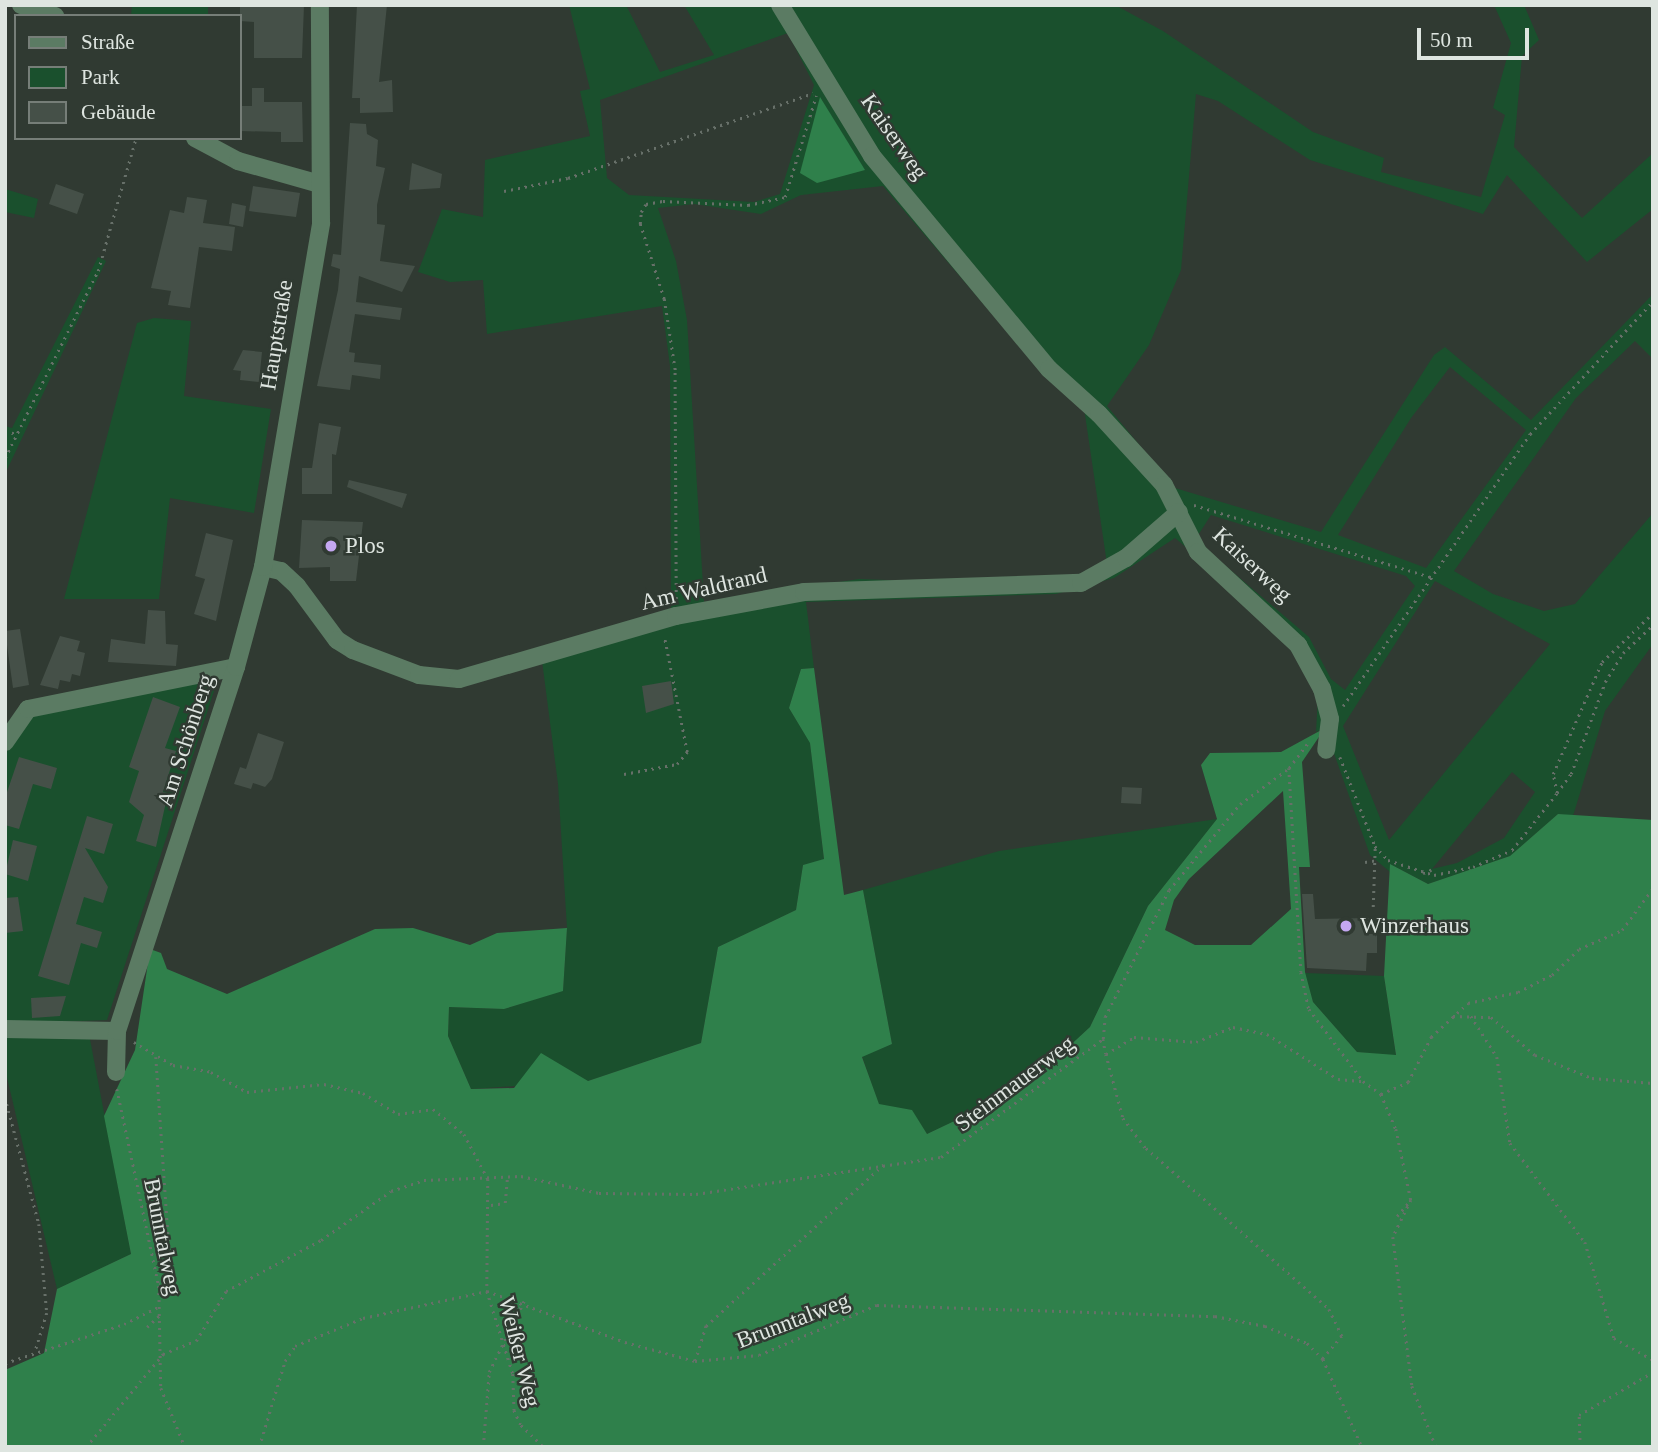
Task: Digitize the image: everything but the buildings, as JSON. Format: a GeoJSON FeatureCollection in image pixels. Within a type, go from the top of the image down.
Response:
{"type":"FeatureCollection","features":[{"type":"Feature","properties":{"kind":"street"},"geometry":{"type":"LineString","coordinates":[[21,5],[49,14]]}},
{"type":"Feature","properties":{"kind":"street","name":"Hauptstraße"},"geometry":{"type":"LineString","coordinates":[[236,667],[263,566],[321,223],[320,5]]}},
{"type":"Feature","properties":{"kind":"street","name":"Kaiserweg"},"geometry":{"type":"LineString","coordinates":[[780,5],[872,156],[1049,369],[1156,475],[1179,512],[1198,552],[1298,645],[1322,689],[1330,725]]}},
{"type":"Feature","properties":{"kind":"street"},"geometry":{"type":"LineString","coordinates":[[199,140],[238,161],[320,184]]}},
{"type":"Feature","properties":{"kind":"street","name":"Am Waldrand"},"geometry":{"type":"LineString","coordinates":[[263,566],[281,571],[297,586],[337,640],[440,679],[477,676],[669,619],[837,588],[985,590],[1081,583],[1126,558],[1179,512]]}},
{"type":"Feature","properties":{"kind":"street","name":"Am Schönberg"},"geometry":{"type":"LineString","coordinates":[[5,741],[28,709],[236,667],[117,1031],[116,1072]]}},
{"type":"Feature","properties":{"kind":"street"},"geometry":{"type":"LineString","coordinates":[[1319,744],[1330,725]]}},
{"type":"Feature","properties":{"kind":"street"},"geometry":{"type":"LineString","coordinates":[[5,1029],[117,1031]]}},
{"type":"Feature","properties":{"kind":"path"},"geometry":{"type":"LineString","coordinates":[[504,191],[568,177],[805,99],[818,89],[785,197],[748,205],[663,201],[646,204],[641,212],[664,299],[675,370],[669,619],[687,752],[677,764],[624,774]]}},
{"type":"Feature","properties":{"kind":"path"},"geometry":{"type":"LineString","coordinates":[[5,458],[98,271],[135,140]]}},
{"type":"Feature","properties":{"kind":"path"},"geometry":{"type":"LineString","coordinates":[[1373,907],[1377,860],[1375,846],[1330,725],[1352,697],[1530,434],[1653,302]]}},
{"type":"Feature","properties":{"kind":"path"},"geometry":{"type":"LineString","coordinates":[[5,430],[17,434]]}},
{"type":"Feature","properties":{"kind":"path"},"geometry":{"type":"LineString","coordinates":[[1179,512],[1200,504],[1431,577]]}},
{"type":"Feature","properties":{"kind":"path"},"geometry":{"type":"LineString","coordinates":[[1558,793],[1553,775],[1602,662],[1653,613]]}},
{"type":"Feature","properties":{"kind":"path"},"geometry":{"type":"LineString","coordinates":[[1375,846],[1388,860],[1423,873],[1473,867],[1512,850],[1571,774],[1605,682],[1623,653],[1653,625]]}},
{"type":"Feature","properties":{"kind":"path"},"geometry":{"type":"LineString","coordinates":[[1103,1039],[1105,1017],[1169,890],[1240,804],[1319,744]]}},
{"type":"Feature","properties":{"kind":"path"},"geometry":{"type":"LineString","coordinates":[[1289,768],[1301,972],[1309,1009],[1363,1081]]}},
{"type":"Feature","properties":{"kind":"path"},"geometry":{"type":"LineString","coordinates":[[1365,862],[1377,860]]}},
{"type":"Feature","properties":{"kind":"path"},"geometry":{"type":"LineString","coordinates":[[1423,873],[1431,870]]}},
{"type":"Feature","properties":{"kind":"path"},"geometry":{"type":"LineString","coordinates":[[1436,1447],[1412,1386],[1394,1237],[1411,1200],[1396,1129],[1381,1094],[1408,1082],[1431,1037],[1468,1003],[1518,992],[1552,975],[1579,949],[1622,930],[1653,888]]}},
{"type":"Feature","properties":{"kind":"path"},"geometry":{"type":"LineString","coordinates":[[1453,1016],[1491,1017],[1535,1055],[1592,1078],[1653,1083]]}},
{"type":"Feature","properties":{"kind":"path"},"geometry":{"type":"LineString","coordinates":[[1471,1016],[1497,1057],[1510,1143],[1585,1242],[1614,1338],[1653,1360]]}},
{"type":"Feature","properties":{"kind":"path","name":"Steinmauerweg"},"geometry":{"type":"LineString","coordinates":[[163,1354],[196,1340],[226,1291],[321,1240],[391,1191],[424,1180],[521,1176],[599,1193],[696,1194],[885,1163],[941,1157],[967,1143],[1020,1095],[1103,1039],[1106,1054],[1133,1037],[1196,1042],[1233,1027],[1267,1034],[1338,1079],[1363,1081],[1381,1094]]}},
{"type":"Feature","properties":{"kind":"path","name":"Weißer Weg"},"geometry":{"type":"LineString","coordinates":[[117,1031],[156,1057],[211,1072],[247,1092],[324,1084],[363,1093],[398,1114],[433,1109],[464,1134],[488,1179],[491,1205],[487,1291],[503,1340],[514,1410],[521,1425],[544,1447]]}},
{"type":"Feature","properties":{"kind":"path"},"geometry":{"type":"LineString","coordinates":[[1106,1054],[1123,1118],[1146,1148],[1329,1309],[1342,1336],[1323,1359]]}},
{"type":"Feature","properties":{"kind":"path"},"geometry":{"type":"LineString","coordinates":[[156,1057],[171,1275],[159,1286]]}},
{"type":"Feature","properties":{"kind":"path","name":"Brunntalweg"},"geometry":{"type":"LineString","coordinates":[[116,1072],[118,1106],[159,1286],[162,1388],[184,1447]]}},
{"type":"Feature","properties":{"kind":"path"},"geometry":{"type":"LineString","coordinates":[[5,1097],[38,1224],[47,1313],[36,1349]]}},
{"type":"Feature","properties":{"kind":"path"},"geometry":{"type":"LineString","coordinates":[[695,1362],[706,1326],[885,1163]]}},
{"type":"Feature","properties":{"kind":"path"},"geometry":{"type":"LineString","coordinates":[[491,1205],[505,1203],[507,1178]]}},
{"type":"Feature","properties":{"kind":"path"},"geometry":{"type":"LineString","coordinates":[[1397,1216],[1411,1200]]}},
{"type":"Feature","properties":{"kind":"path","name":"Brunntalweg"},"geometry":{"type":"LineString","coordinates":[[259,1447],[285,1361],[295,1346],[363,1318],[487,1291],[525,1300],[576,1325],[695,1362],[759,1355],[851,1314],[912,1304],[1020,1314],[1215,1316],[1307,1343],[1323,1359],[1362,1447]]}},
{"type":"Feature","properties":{"kind":"path"},"geometry":{"type":"LineString","coordinates":[[483,1447],[489,1372],[525,1300]]}},
{"type":"Feature","properties":{"kind":"path"},"geometry":{"type":"LineString","coordinates":[[5,1363],[36,1349],[124,1324],[160,1306]]}},
{"type":"Feature","properties":{"kind":"path"},"geometry":{"type":"LineString","coordinates":[[147,1327],[161,1314]]}},
{"type":"Feature","properties":{"kind":"path"},"geometry":{"type":"LineString","coordinates":[[86,1447],[163,1354]]}},
{"type":"Feature","properties":{"kind":"path"},"geometry":{"type":"LineString","coordinates":[[1580,1447],[1579,1415],[1653,1372]]}},
{"type":"Feature","properties":{"kind":"green space"},"geometry":{"type":"Polygon","coordinates":[[[132,5],[208,5],[208,14],[131,14],[132,5]]]}},
{"type":"Feature","properties":{"kind":"green space"},"geometry":{"type":"Polygon","coordinates":[[[569,5],[626,5],[660,72],[714,55],[684,5],[1115,5],[1163,31],[1313,132],[1384,158],[1381,172],[1481,197],[1505,115],[1493,108],[1511,43],[1494,5],[1524,5],[1539,40],[1522,56],[1514,147],[1582,218],[1653,153],[1653,209],[1587,262],[1507,175],[1483,214],[1310,160],[1218,101],[1196,94],[1181,270],[1149,345],[1107,406],[1175,488],[1321,532],[1434,355],[1445,347],[1531,420],[1653,294],[1653,359],[1635,341],[1576,398],[1454,571],[1493,594],[1544,611],[1575,604],[1653,513],[1653,644],[1605,711],[1573,816],[1558,814],[1510,856],[1428,884],[1390,864],[1390,872],[1370,855],[1325,728],[1316,732],[1318,696],[1298,658],[1253,604],[1175,538],[1114,578],[1056,594],[806,602],[814,668],[801,669],[789,708],[810,742],[824,860],[803,865],[796,910],[718,947],[701,1043],[588,1081],[471,1089],[448,1036],[449,1007],[504,1009],[563,990],[567,928],[558,784],[541,653],[671,615],[670,366],[662,306],[487,334],[483,280],[450,282],[418,272],[442,209],[483,217],[485,160],[590,136],[580,91],[590,89],[569,5]],[[788,33],[600,100],[607,178],[629,195],[754,202],[780,194],[814,85],[788,33]],[[883,186],[801,195],[761,214],[694,204],[658,208],[676,261],[687,320],[704,602],[859,579],[1000,584],[1083,575],[1107,564],[1084,408],[1027,355],[883,186]],[[1450,367],[1411,418],[1338,535],[1426,568],[1526,430],[1450,367]],[[1211,515],[1195,540],[1309,637],[1331,679],[1345,690],[1415,586],[1406,576],[1211,515]],[[1435,581],[1343,726],[1389,840],[1550,644],[1435,581]],[[1512,772],[1432,869],[1457,863],[1504,838],[1535,792],[1512,772]]]}},
{"type":"Feature","properties":{"kind":"green space"},"geometry":{"type":"Polygon","coordinates":[[[820,97],[865,170],[817,183],[800,173],[820,97]]]}},
{"type":"Feature","properties":{"kind":"green space"},"geometry":{"type":"Polygon","coordinates":[[[5,189],[38,199],[34,218],[5,212],[5,189]]]}},
{"type":"Feature","properties":{"kind":"green space"},"geometry":{"type":"Polygon","coordinates":[[[98,257],[106,261],[5,474],[5,426],[12,428],[98,257]]]}},
{"type":"Feature","properties":{"kind":"green space"},"geometry":{"type":"Polygon","coordinates":[[[154,318],[191,321],[184,396],[271,409],[254,513],[170,498],[159,599],[64,599],[137,323],[154,318]]]}},
{"type":"Feature","properties":{"kind":"green space"},"geometry":{"type":"Polygon","coordinates":[[[814,668],[844,895],[863,890],[892,1044],[862,1057],[879,1104],[912,1110],[927,1134],[1024,1088],[1090,1027],[1148,906],[1217,819],[1201,765],[1210,753],[1281,752],[1325,728],[1302,762],[1310,867],[1299,867],[1305,972],[1313,1002],[1357,1052],[1396,1055],[1384,976],[1390,864],[1428,884],[1510,856],[1558,814],[1653,820],[1653,1447],[5,1447],[5,1370],[44,1353],[57,1289],[131,1254],[104,1116],[135,1050],[150,949],[161,953],[167,969],[227,994],[375,929],[413,928],[470,945],[497,933],[567,928],[563,991],[504,1009],[449,1007],[448,1036],[471,1089],[514,1088],[541,1053],[588,1081],[701,1043],[718,947],[796,910],[803,865],[824,859],[810,743],[789,708],[801,669],[814,668]],[[1283,791],[1189,879],[1174,900],[1165,930],[1195,945],[1251,945],[1291,909],[1283,791]]]}},
{"type":"Feature","properties":{"kind":"green space"},"geometry":{"type":"Polygon","coordinates":[[[214,676],[215,688],[107,1020],[6,1024],[5,756],[10,745],[29,714],[214,676]]]}},
{"type":"Feature","properties":{"kind":"green space"},"geometry":{"type":"Polygon","coordinates":[[[1217,819],[1148,906],[1090,1027],[1024,1088],[927,1134],[911,1110],[879,1105],[862,1056],[892,1044],[863,890],[999,851],[1217,819]]]}},
{"type":"Feature","properties":{"kind":"green space"},"geometry":{"type":"Polygon","coordinates":[[[1305,973],[1384,976],[1396,1056],[1357,1052],[1313,1002],[1305,973]]]}},
{"type":"Feature","properties":{"kind":"green space"},"geometry":{"type":"Polygon","coordinates":[[[89,1034],[131,1254],[57,1289],[5,1069],[5,1036],[89,1034]]]}},
{"type":"Feature","properties":{"kind":"place","name":"Plos"},"geometry":{"type":"Point","coordinates":[331,546]}},
{"type":"Feature","properties":{"kind":"place","name":"Winzerhaus"},"geometry":{"type":"Point","coordinates":[1346,926]}}]}
